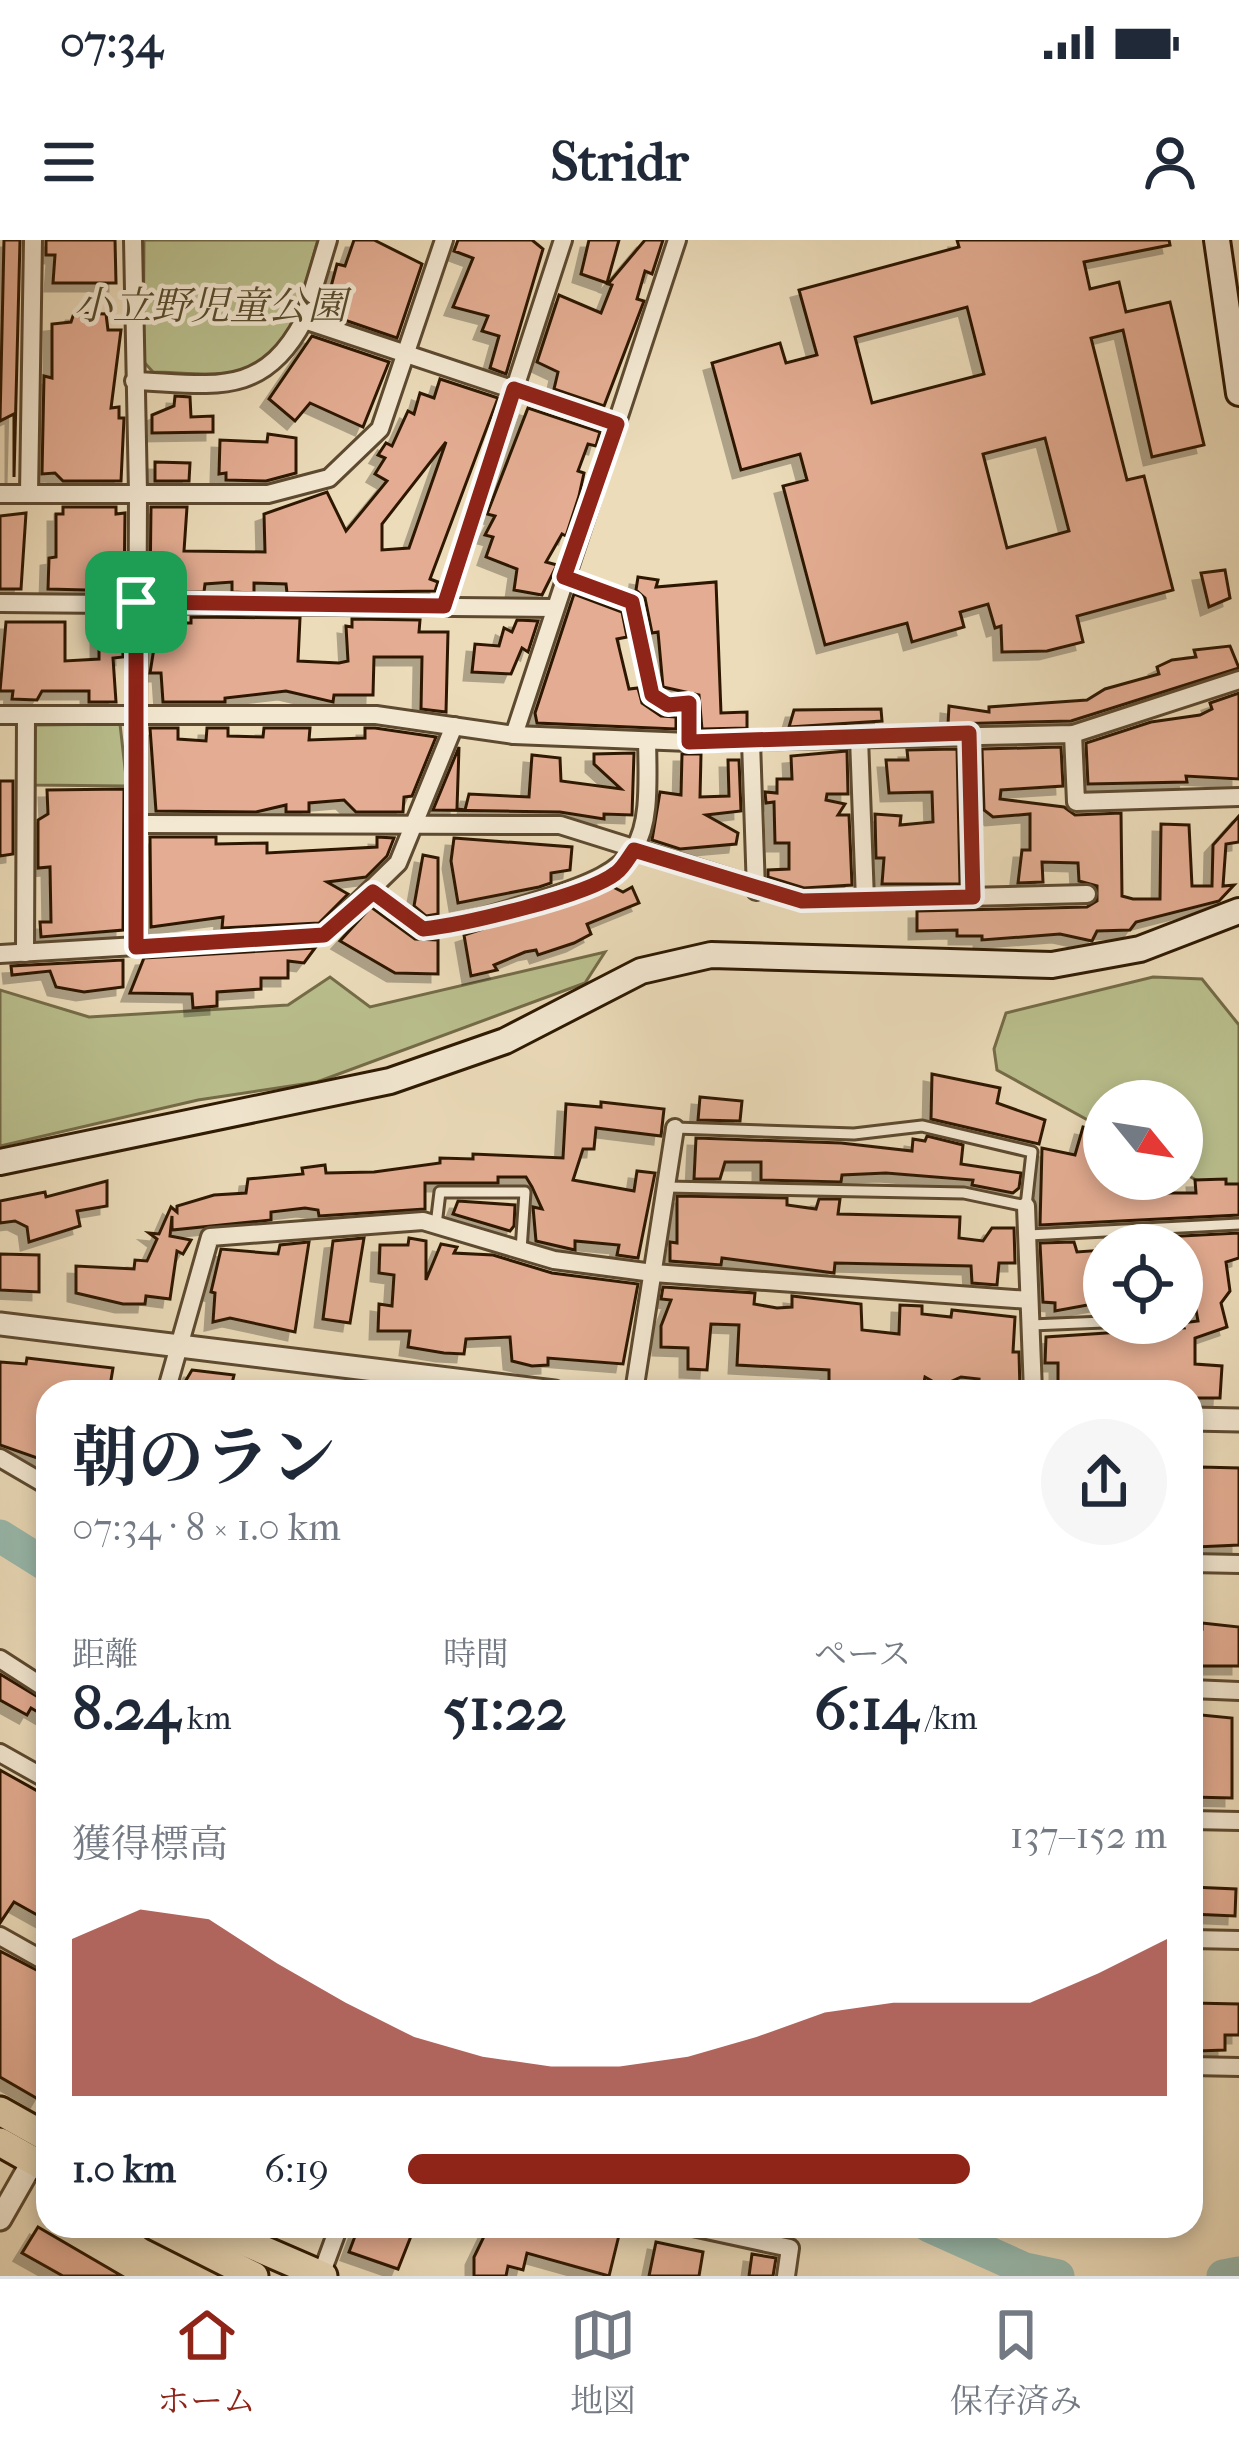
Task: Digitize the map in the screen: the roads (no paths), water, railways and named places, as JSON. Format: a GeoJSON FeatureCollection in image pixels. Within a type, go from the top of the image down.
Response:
{"type":"FeatureCollection","features":[{"type":"Feature","properties":{"kind":"main road"},"geometry":{"type":"LineString","coordinates":[[1217,240],[1239,393]]}},
{"type":"Feature","properties":{"kind":"main road"},"geometry":{"type":"LineString","coordinates":[[0,1162],[390,1082],[505,1041],[641,971],[711,955],[1052,964],[1140,949],[1239,911]]}},
{"type":"Feature","properties":{"kind":"main road"},"geometry":{"type":"LineString","coordinates":[[0,2111],[36,2141]]}},
{"type":"Feature","properties":{"kind":"main road"},"geometry":{"type":"LineString","coordinates":[[0,2142],[36,2147]]}},
{"type":"Feature","properties":{"kind":"main road"},"geometry":{"type":"LineString","coordinates":[[179,2238],[254,2276]]}},
{"type":"Feature","properties":{"kind":"main road"},"geometry":{"type":"LineString","coordinates":[[235,2238],[322,2276]]}},
{"type":"Feature","properties":{"kind":"street"},"geometry":{"type":"LineString","coordinates":[[29,494],[33,240]]}},
{"type":"Feature","properties":{"kind":"street"},"geometry":{"type":"LineString","coordinates":[[133,240],[138,493],[136,947]]}},
{"type":"Feature","properties":{"kind":"street"},"geometry":{"type":"LineString","coordinates":[[134,381],[218,384],[251,377],[285,357],[304,320],[328,240]]}},
{"type":"Feature","properties":{"kind":"street"},"geometry":{"type":"LineString","coordinates":[[0,494],[268,494],[329,478],[380,430],[444,240]]}},
{"type":"Feature","properties":{"kind":"street"},"geometry":{"type":"LineString","coordinates":[[444,606],[563,240]]}},
{"type":"Feature","properties":{"kind":"street"},"geometry":{"type":"LineString","coordinates":[[514,735],[677,240]]}},
{"type":"Feature","properties":{"kind":"street"},"geometry":{"type":"LineString","coordinates":[[304,320],[617,424]]}},
{"type":"Feature","properties":{"kind":"street"},"geometry":{"type":"LineString","coordinates":[[564,577],[632,602],[652,695],[668,705],[689,703],[689,742]]}},
{"type":"Feature","properties":{"kind":"street"},"geometry":{"type":"LineString","coordinates":[[0,603],[554,608]]}},
{"type":"Feature","properties":{"kind":"street"},"geometry":{"type":"LineString","coordinates":[[0,715],[376,715],[514,735],[689,742],[1073,734],[1239,680]]}},
{"type":"Feature","properties":{"kind":"street"},"geometry":{"type":"LineString","coordinates":[[25,953],[26,715]]}},
{"type":"Feature","properties":{"kind":"street"},"geometry":{"type":"LineString","coordinates":[[0,955],[324,935],[398,863],[454,726]]}},
{"type":"Feature","properties":{"kind":"street"},"geometry":{"type":"LineString","coordinates":[[969,733],[973,897]]}},
{"type":"Feature","properties":{"kind":"street"},"geometry":{"type":"LineString","coordinates":[[1073,734],[1076,802],[1239,797]]}},
{"type":"Feature","properties":{"kind":"street"},"geometry":{"type":"LineString","coordinates":[[859,738],[865,900]]}},
{"type":"Feature","properties":{"kind":"street"},"geometry":{"type":"LineString","coordinates":[[373,892],[423,929],[459,925],[616,873],[634,850],[649,808],[646,741]]}},
{"type":"Feature","properties":{"kind":"street"},"geometry":{"type":"LineString","coordinates":[[751,741],[756,891]]}},
{"type":"Feature","properties":{"kind":"street"},"geometry":{"type":"LineString","coordinates":[[137,824],[560,825],[607,836],[634,850],[756,891],[802,901],[1087,894]]}},
{"type":"Feature","properties":{"kind":"street"},"geometry":{"type":"LineString","coordinates":[[636,1380],[675,1128]]}},
{"type":"Feature","properties":{"kind":"street"},"geometry":{"type":"LineString","coordinates":[[1026,1206],[1032,1380]]}},
{"type":"Feature","properties":{"kind":"street"},"geometry":{"type":"LineString","coordinates":[[170,1380],[210,1237],[423,1221],[521,1250],[652,1273],[1029,1300]]}},
{"type":"Feature","properties":{"kind":"street"},"geometry":{"type":"LineString","coordinates":[[0,1324],[452,1380]]}},
{"type":"Feature","properties":{"kind":"street"},"geometry":{"type":"LineString","coordinates":[[1203,1419],[1239,1420]]}},
{"type":"Feature","properties":{"kind":"street"},"geometry":{"type":"LineString","coordinates":[[0,1458],[36,1479]]}},
{"type":"Feature","properties":{"kind":"street"},"geometry":{"type":"LineString","coordinates":[[1203,1563],[1239,1564]]}},
{"type":"Feature","properties":{"kind":"street"},"geometry":{"type":"LineString","coordinates":[[0,1659],[36,1682]]}},
{"type":"Feature","properties":{"kind":"street"},"geometry":{"type":"LineString","coordinates":[[1203,1690],[1239,1691]]}},
{"type":"Feature","properties":{"kind":"street"},"geometry":{"type":"LineString","coordinates":[[0,1753],[36,1773]]}},
{"type":"Feature","properties":{"kind":"street"},"geometry":{"type":"LineString","coordinates":[[1203,1820],[1239,1821]]}},
{"type":"Feature","properties":{"kind":"street"},"geometry":{"type":"LineString","coordinates":[[0,1936],[36,1956]]}},
{"type":"Feature","properties":{"kind":"street"},"geometry":{"type":"LineString","coordinates":[[1203,1940],[1239,1940]]}},
{"type":"Feature","properties":{"kind":"street"},"geometry":{"type":"LineString","coordinates":[[1203,2066],[1239,2067]]}},
{"type":"Feature","properties":{"kind":"street"},"geometry":{"type":"LineString","coordinates":[[0,2219],[36,2162]]}},
{"type":"Feature","properties":{"kind":"street"},"geometry":{"type":"LineString","coordinates":[[322,2276],[335,2238]]}},
{"type":"Feature","properties":{"kind":"street"},"geometry":{"type":"LineString","coordinates":[[744,2238],[790,2248],[786,2276]]}},
{"type":"Feature","properties":{"kind":"lane"},"geometry":{"type":"LineString","coordinates":[[666,1187],[964,1193],[1026,1206],[1032,1153],[922,1126],[854,1134],[675,1128]]}},
{"type":"Feature","properties":{"kind":"lane"},"geometry":{"type":"LineString","coordinates":[[436,1225],[440,1192],[525,1192],[521,1250]]}},
{"type":"Feature","properties":{"kind":"lane"},"geometry":{"type":"LineString","coordinates":[[1203,1226],[1239,1224]]}},
{"type":"Feature","properties":{"kind":"lane"},"geometry":{"type":"LineString","coordinates":[[1027,1235],[1083,1232]]}},
{"type":"Feature","properties":{"kind":"lane"},"geometry":{"type":"LineString","coordinates":[[1030,1325],[1083,1323]]}},
{"type":"Feature","properties":{"kind":"waterway"},"geometry":{"type":"LineString","coordinates":[[0,1536],[36,1558]]}},
{"type":"Feature","properties":{"kind":"waterway"},"geometry":{"type":"LineString","coordinates":[[956,2238],[1025,2269],[1058,2276]]}},
{"type":"Feature","properties":{"kind":"waterway"},"geometry":{"type":"LineString","coordinates":[[1223,2276],[1239,2273]]}},
{"type":"Feature","properties":{"kind":"park label","name":"小立野児童公園"},"geometry":{"type":"Point","coordinates":[210,305]}}]}
